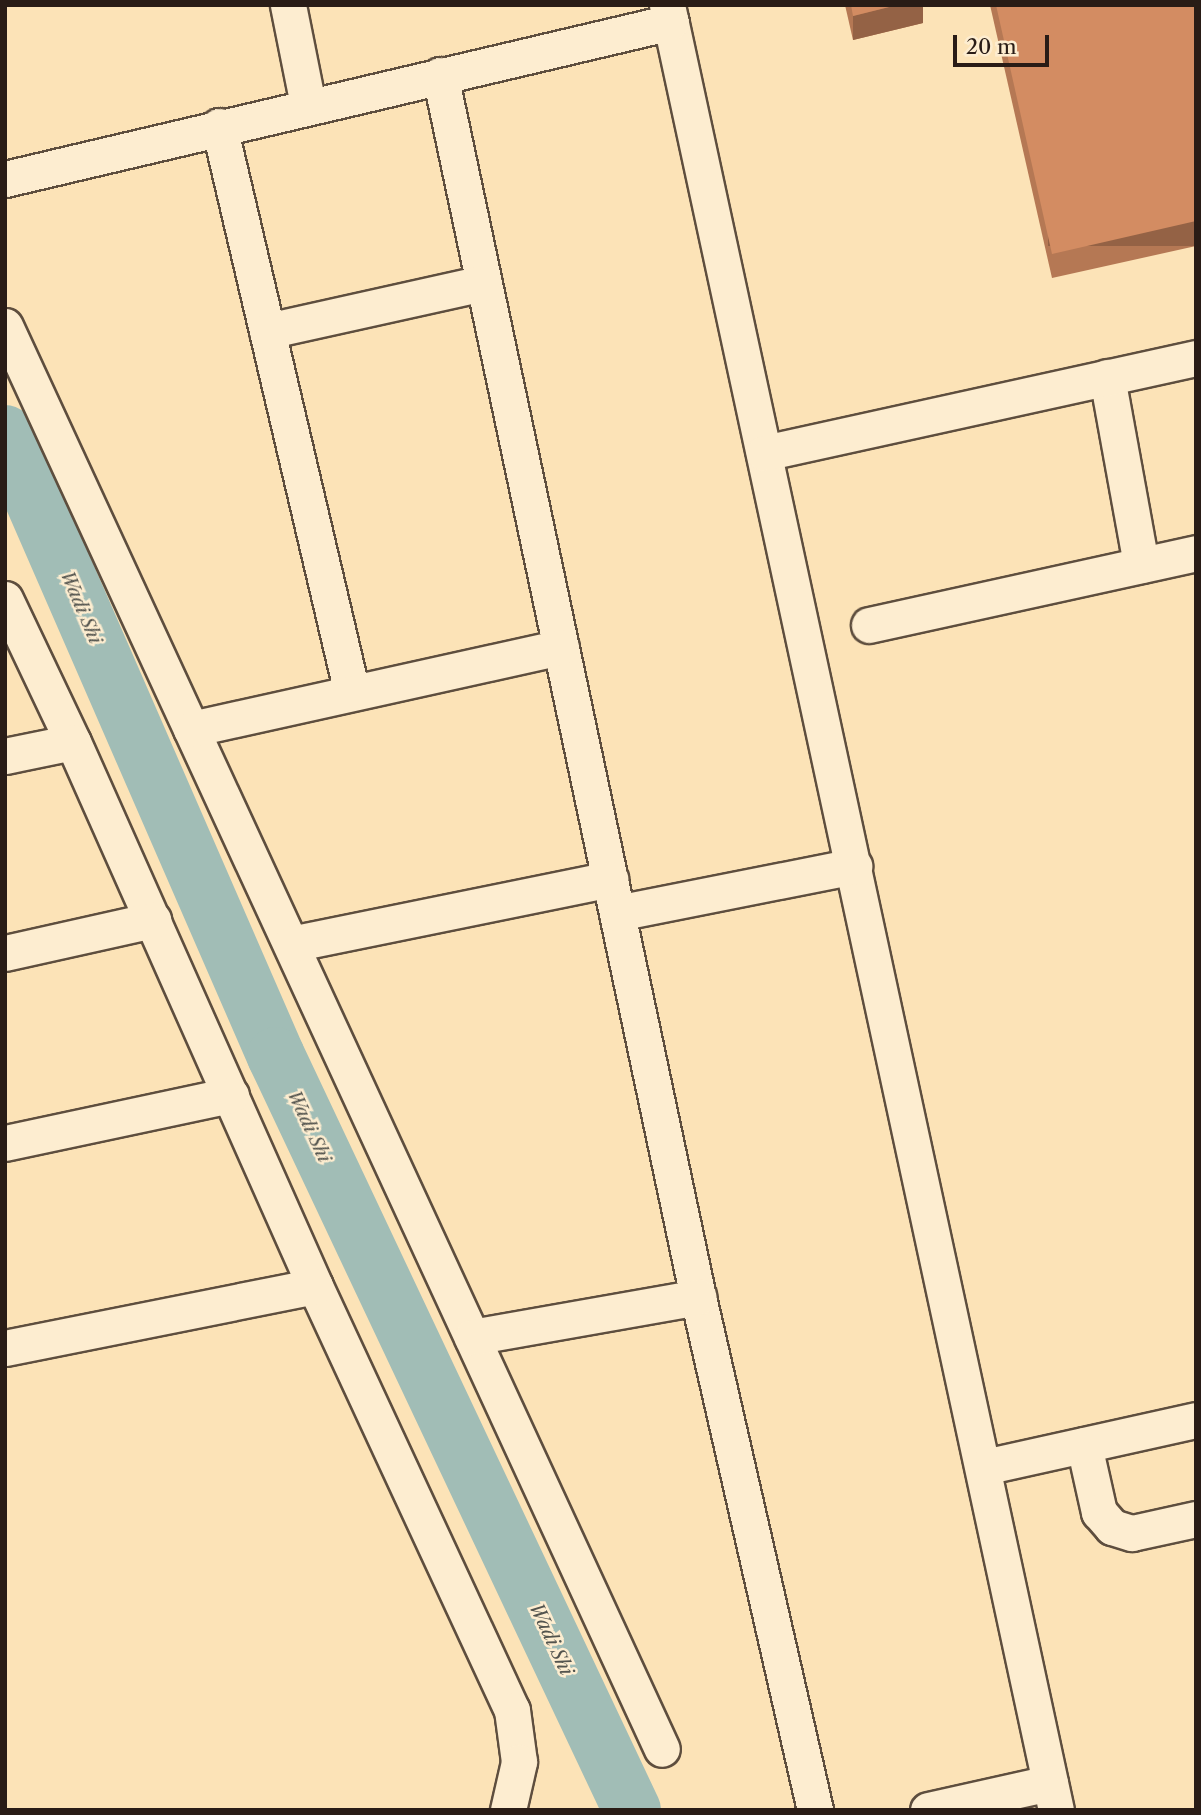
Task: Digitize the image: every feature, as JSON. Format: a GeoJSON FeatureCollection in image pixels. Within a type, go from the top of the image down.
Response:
{"type":"FeatureCollection","features":[{"type":"Feature","properties":{"kind":"street"},"geometry":{"type":"LineString","coordinates":[[288,5],[308,105]]}},
{"type":"Feature","properties":{"kind":"street"},"geometry":{"type":"LineString","coordinates":[[5,179],[440,75],[669,13],[1053,1796],[928,1810]]}},
{"type":"Feature","properties":{"kind":"street"},"geometry":{"type":"LineString","coordinates":[[440,75],[698,1297],[816,1810]]}},
{"type":"Feature","properties":{"kind":"street"},"geometry":{"type":"LineString","coordinates":[[219,126],[352,693]]}},
{"type":"Feature","properties":{"kind":"street"},"geometry":{"type":"LineString","coordinates":[[267,331],[484,283]]}},
{"type":"Feature","properties":{"kind":"street"},"geometry":{"type":"LineString","coordinates":[[5,326],[662,1749]]}},
{"type":"Feature","properties":{"kind":"street"},"geometry":{"type":"LineString","coordinates":[[764,453],[1196,358]]}},
{"type":"Feature","properties":{"kind":"street"},"geometry":{"type":"LineString","coordinates":[[1107,377],[1141,565]]}},
{"type":"Feature","properties":{"kind":"street"},"geometry":{"type":"LineString","coordinates":[[869,625],[1196,553]]}},
{"type":"Feature","properties":{"kind":"street"},"geometry":{"type":"LineString","coordinates":[[5,599],[73,742],[232,1095],[314,1286],[512,1710],[519,1762],[508,1810]]}},
{"type":"Feature","properties":{"kind":"street"},"geometry":{"type":"LineString","coordinates":[[191,729],[561,647]]}},
{"type":"Feature","properties":{"kind":"street"},"geometry":{"type":"LineString","coordinates":[[5,756],[73,742]]}},
{"type":"Feature","properties":{"kind":"street"},"geometry":{"type":"LineString","coordinates":[[617,913],[854,866]]}},
{"type":"Feature","properties":{"kind":"street"},"geometry":{"type":"LineString","coordinates":[[291,944],[610,879]]}},
{"type":"Feature","properties":{"kind":"street"},"geometry":{"type":"LineString","coordinates":[[5,953],[153,920]]}},
{"type":"Feature","properties":{"kind":"street"},"geometry":{"type":"LineString","coordinates":[[5,1143],[232,1095]]}},
{"type":"Feature","properties":{"kind":"street"},"geometry":{"type":"LineString","coordinates":[[5,1348],[314,1286]]}},
{"type":"Feature","properties":{"kind":"street"},"geometry":{"type":"LineString","coordinates":[[472,1337],[698,1297]]}},
{"type":"Feature","properties":{"kind":"street"},"geometry":{"type":"LineString","coordinates":[[984,1466],[1196,1420]]}},
{"type":"Feature","properties":{"kind":"street"},"geometry":{"type":"LineString","coordinates":[[1084,1445],[1099,1512],[1112,1527],[1132,1533],[1196,1520]]}},
{"type":"Feature","properties":{"kind":"building"},"geometry":{"type":"Polygon","coordinates":[[[851,5],[897,5],[853,16],[851,5]]]}},
{"type":"Feature","properties":{"kind":"building"},"geometry":{"type":"Polygon","coordinates":[[[996,5],[1196,5],[1196,221],[1052,254],[996,5]]]}},
{"type":"Feature","properties":{"kind":"waterway","name":"Wadi Shi"},"geometry":{"type":"LineString","coordinates":[[5,434],[276,1056],[632,1810]]}}]}
